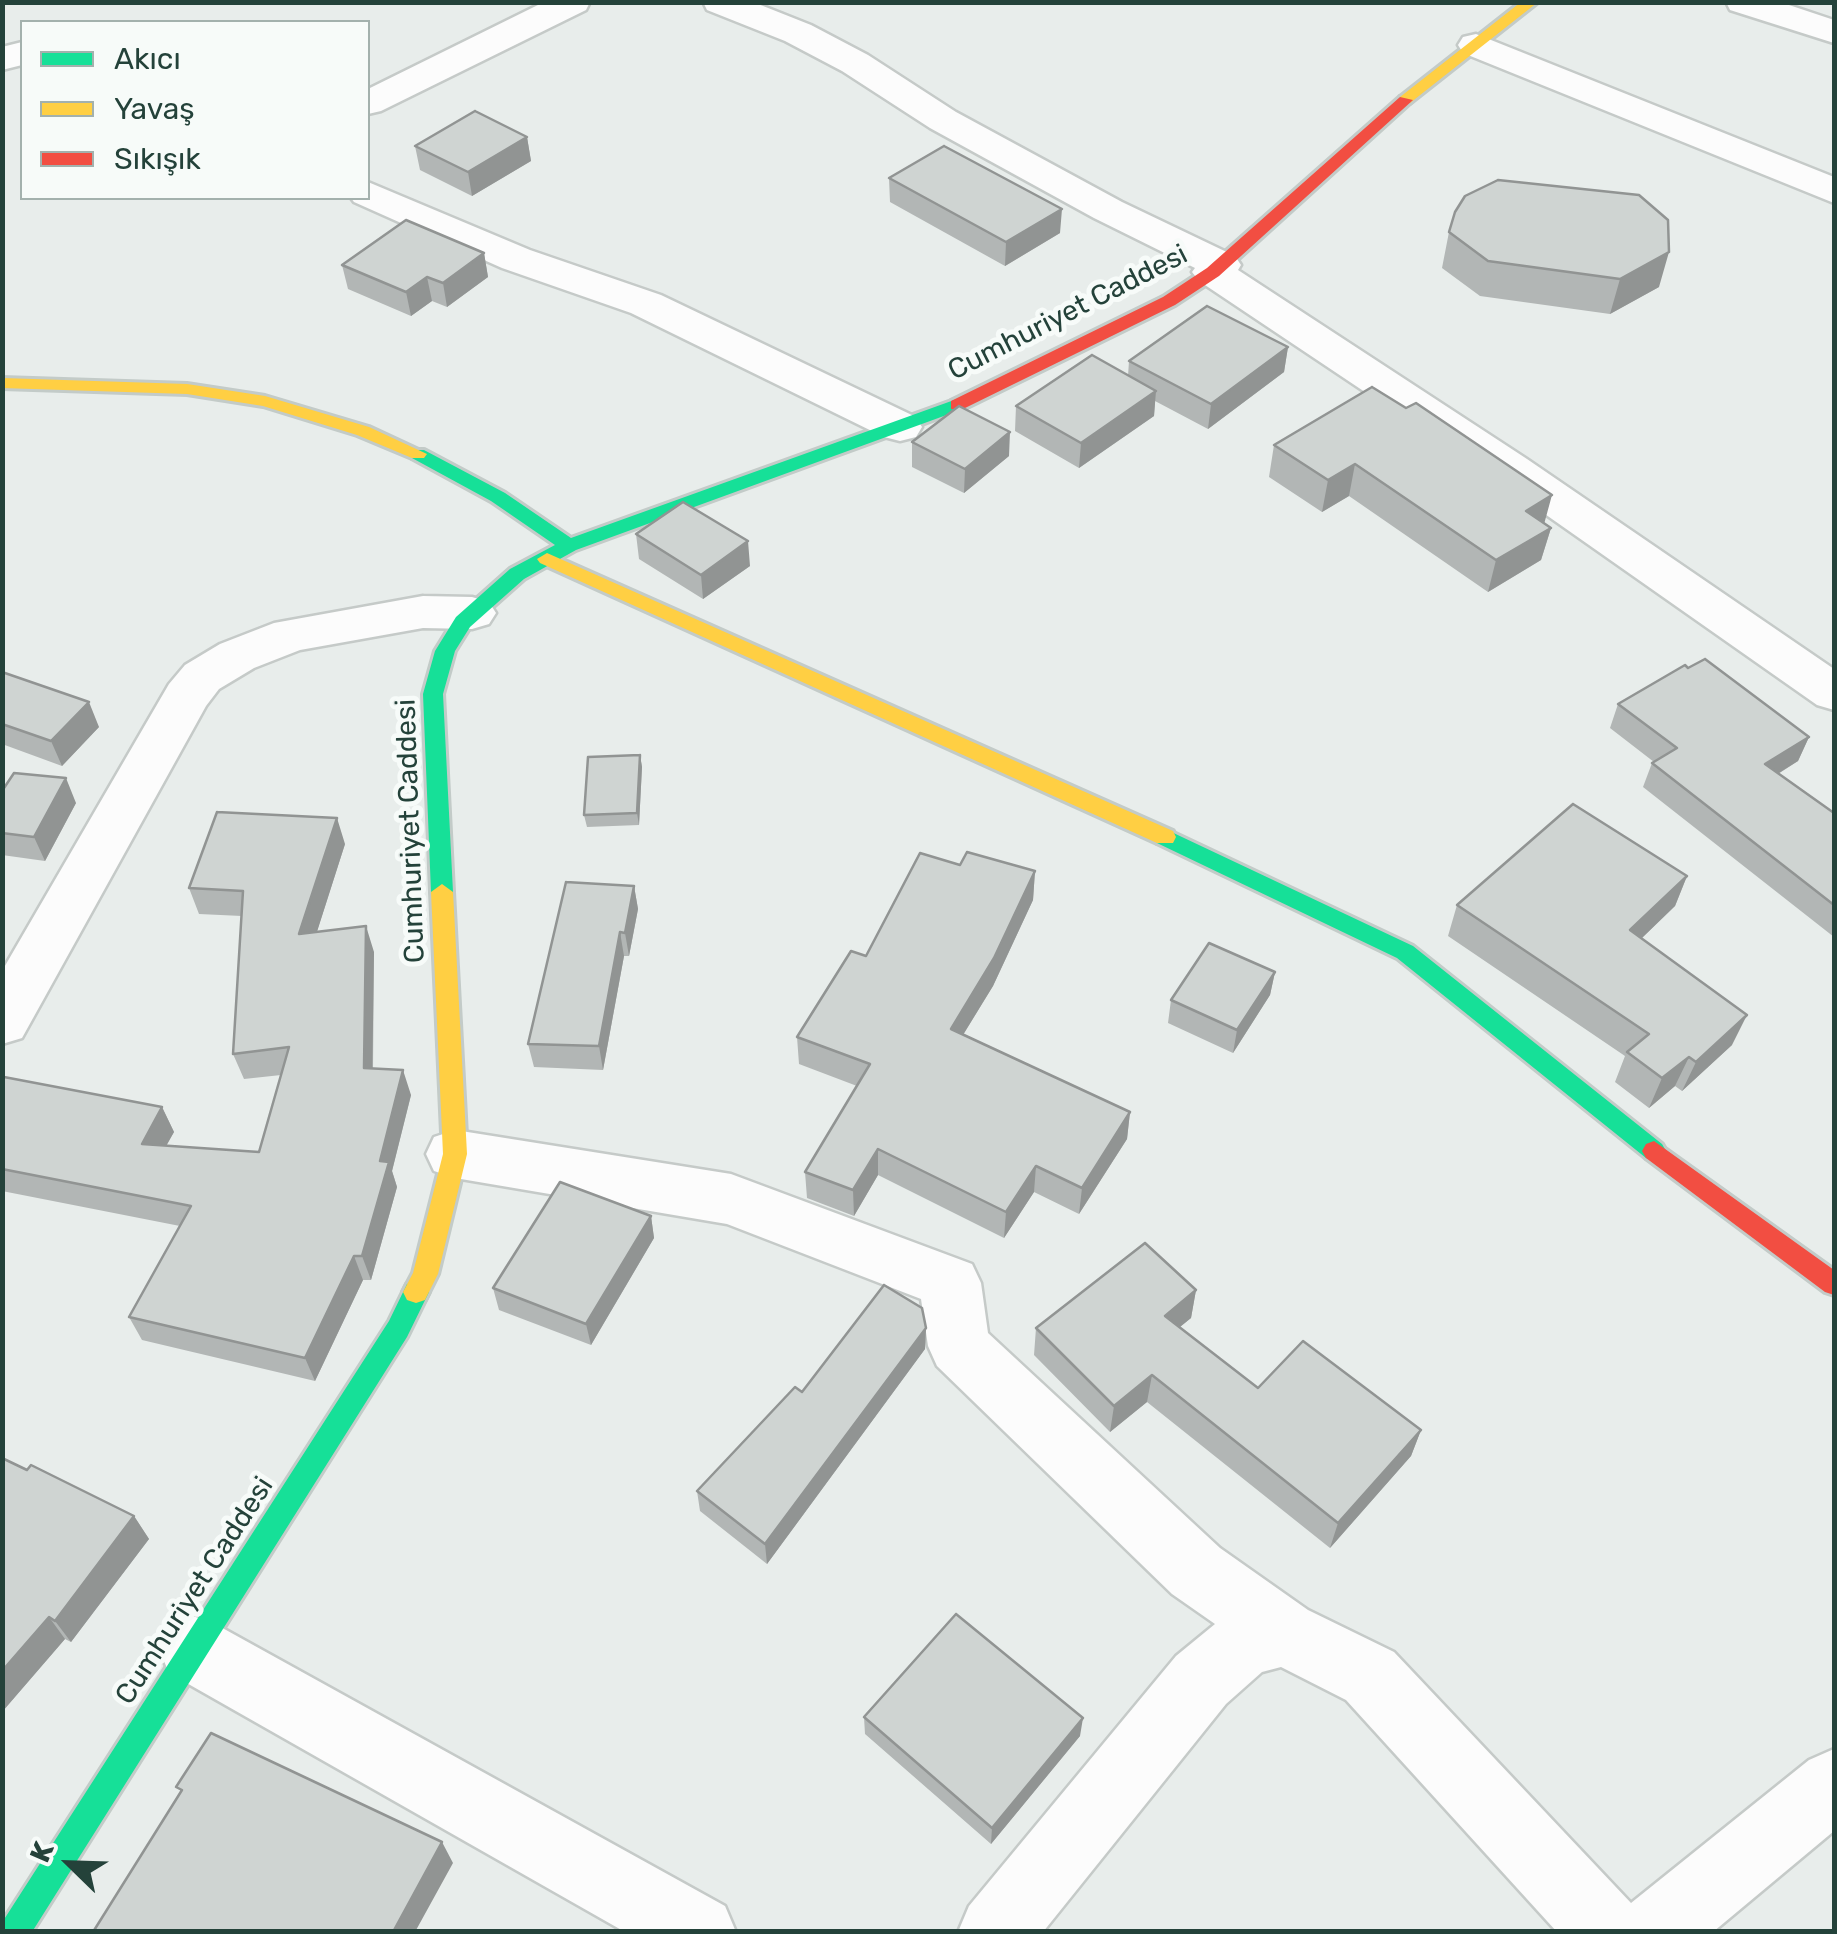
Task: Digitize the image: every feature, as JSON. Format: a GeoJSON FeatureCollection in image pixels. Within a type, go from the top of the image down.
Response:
{"type":"FeatureCollection","features":[{"type":"Feature","properties":{"kind":"street"},"geometry":{"type":"LineString","coordinates":[[370,102],[573,2]]}},
{"type":"Feature","properties":{"kind":"street"},"geometry":{"type":"LineString","coordinates":[[720,2],[798,33],[856,63],[943,120],[1217,268],[1834,693]]}},
{"type":"Feature","properties":{"kind":"street","name":"Cumhuriyet Caddesi"},"geometry":{"type":"LineString","coordinates":[[14,1932],[398,1330],[425,1274],[456,1154],[433,694],[445,651],[472,613],[518,574],[569,546],[950,408],[1169,302],[1217,268],[1408,98],[1530,2]]}},
{"type":"Feature","properties":{"kind":"street"},"geometry":{"type":"LineString","coordinates":[[1744,2],[1834,32]]}},
{"type":"Feature","properties":{"kind":"street"},"geometry":{"type":"LineString","coordinates":[[1476,45],[1834,191]]}},
{"type":"Feature","properties":{"kind":"street"},"geometry":{"type":"LineString","coordinates":[[370,195],[516,259],[646,304],[900,427]]}},
{"type":"Feature","properties":{"kind":"street"},"geometry":{"type":"LineString","coordinates":[[2,383],[187,388],[265,401],[363,430],[422,456],[498,497],[569,546]]}},
{"type":"Feature","properties":{"kind":"street"},"geometry":{"type":"LineString","coordinates":[[547,559],[1268,884],[1405,952],[1692,1180],[1834,1284]]}},
{"type":"Feature","properties":{"kind":"street"},"geometry":{"type":"LineString","coordinates":[[2,1022],[187,696],[202,677],[237,656],[291,634],[423,612],[472,613]]}},
{"type":"Feature","properties":{"kind":"street"},"geometry":{"type":"LineString","coordinates":[[456,1154],[731,1199],[950,1282],[959,1346],[1196,1571],[1284,1633],[1370,1676],[1608,1932]]}},
{"type":"Feature","properties":{"kind":"street"},"geometry":{"type":"LineString","coordinates":[[995,1932],[1201,1680],[1242,1644],[1284,1633]]}},
{"type":"Feature","properties":{"kind":"street"},"geometry":{"type":"LineString","coordinates":[[193,1649],[699,1932]]}},
{"type":"Feature","properties":{"kind":"street"},"geometry":{"type":"LineString","coordinates":[[1654,1932],[1834,1785]]}},
{"type":"Feature","properties":{"kind":"building"},"geometry":{"type":"Polygon","coordinates":[[[475,111],[527,137],[468,172],[415,146],[475,111]]]}},
{"type":"Feature","properties":{"kind":"building"},"geometry":{"type":"Polygon","coordinates":[[[944,146],[1062,209],[1006,242],[889,178],[944,146]]]}},
{"type":"Feature","properties":{"kind":"building"},"geometry":{"type":"Polygon","coordinates":[[[1498,180],[1639,195],[1668,220],[1669,252],[1620,279],[1488,261],[1449,232],[1465,196],[1498,180]]]}},
{"type":"Feature","properties":{"kind":"building"},"geometry":{"type":"Polygon","coordinates":[[[406,220],[484,253],[443,283],[427,277],[406,292],[342,265],[406,220]]]}},
{"type":"Feature","properties":{"kind":"building"},"geometry":{"type":"Polygon","coordinates":[[[1207,306],[1288,347],[1211,404],[1129,361],[1207,306]]]}},
{"type":"Feature","properties":{"kind":"building"},"geometry":{"type":"Polygon","coordinates":[[[1092,355],[1156,391],[1081,443],[1016,406],[1092,355]]]}},
{"type":"Feature","properties":{"kind":"building"},"geometry":{"type":"Polygon","coordinates":[[[1372,387],[1406,408],[1416,403],[1552,495],[1526,511],[1551,528],[1496,560],[1355,464],[1328,480],[1274,445],[1372,387]]]}},
{"type":"Feature","properties":{"kind":"building"},"geometry":{"type":"Polygon","coordinates":[[[959,406],[1010,432],[965,469],[912,442],[959,406]]]}},
{"type":"Feature","properties":{"kind":"building"},"geometry":{"type":"Polygon","coordinates":[[[683,502],[748,541],[701,575],[636,534],[683,502]]]}},
{"type":"Feature","properties":{"kind":"building"},"geometry":{"type":"Polygon","coordinates":[[[1705,659],[1809,737],[1765,764],[1834,813],[1834,905],[1652,763],[1677,748],[1618,704],[1685,665],[1688,668],[1705,659]]]}},
{"type":"Feature","properties":{"kind":"building"},"geometry":{"type":"Polygon","coordinates":[[[2,672],[89,702],[51,741],[2,724],[2,672]]]}},
{"type":"Feature","properties":{"kind":"building"},"geometry":{"type":"Polygon","coordinates":[[[640,755],[637,813],[584,815],[588,757],[640,755]]]}},
{"type":"Feature","properties":{"kind":"building"},"geometry":{"type":"Polygon","coordinates":[[[14,773],[66,778],[34,837],[2,833],[2,791],[14,773]]]}},
{"type":"Feature","properties":{"kind":"building"},"geometry":{"type":"Polygon","coordinates":[[[1573,804],[1687,876],[1630,930],[1747,1015],[1696,1062],[1689,1057],[1662,1078],[1627,1052],[1649,1034],[1457,905],[1573,804]]]}},
{"type":"Feature","properties":{"kind":"building"},"geometry":{"type":"Polygon","coordinates":[[[217,812],[337,818],[299,934],[366,926],[364,1068],[403,1070],[380,1161],[389,1162],[362,1256],[354,1256],[305,1358],[129,1317],[191,1206],[2,1169],[4,1077],[162,1107],[142,1144],[259,1152],[289,1047],[233,1054],[243,891],[189,888],[217,812]]]}},
{"type":"Feature","properties":{"kind":"building"},"geometry":{"type":"Polygon","coordinates":[[[967,852],[1035,871],[994,958],[951,1029],[1130,1112],[1082,1188],[1036,1166],[1006,1212],[878,1149],[853,1190],[805,1172],[870,1064],[797,1037],[851,951],[866,956],[920,853],[960,865],[967,852]]]}},
{"type":"Feature","properties":{"kind":"building"},"geometry":{"type":"Polygon","coordinates":[[[566,882],[634,886],[625,933],[620,932],[599,1046],[528,1044],[566,882]]]}},
{"type":"Feature","properties":{"kind":"building"},"geometry":{"type":"Polygon","coordinates":[[[1209,943],[1275,972],[1237,1030],[1171,1000],[1209,943]]]}},
{"type":"Feature","properties":{"kind":"building"},"geometry":{"type":"Polygon","coordinates":[[[560,1182],[651,1216],[586,1324],[493,1288],[560,1182]]]}},
{"type":"Feature","properties":{"kind":"building"},"geometry":{"type":"Polygon","coordinates":[[[1145,1243],[1196,1290],[1165,1316],[1258,1388],[1303,1341],[1421,1430],[1338,1523],[1152,1375],[1114,1406],[1036,1328],[1145,1243]]]}},
{"type":"Feature","properties":{"kind":"building"},"geometry":{"type":"Polygon","coordinates":[[[884,1285],[922,1308],[926,1328],[765,1544],[697,1491],[795,1387],[802,1392],[884,1285]]]}},
{"type":"Feature","properties":{"kind":"building"},"geometry":{"type":"Polygon","coordinates":[[[2,1458],[27,1470],[31,1465],[134,1516],[55,1621],[49,1617],[2,1671],[2,1458]]]}},
{"type":"Feature","properties":{"kind":"building"},"geometry":{"type":"Polygon","coordinates":[[[956,1614],[1083,1718],[992,1828],[864,1717],[956,1614]]]}},
{"type":"Feature","properties":{"kind":"building"},"geometry":{"type":"Polygon","coordinates":[[[211,1733],[442,1842],[393,1932],[93,1932],[182,1790],[176,1787],[211,1733]]]}},
{"type":"Feature","properties":{"kind":"traffic: fast"},"geometry":{"type":"LineString","coordinates":[[442,892],[433,694],[445,651],[463,622],[517,574],[569,546],[957,405]]}},
{"type":"Feature","properties":{"kind":"traffic: fast"},"geometry":{"type":"LineString","coordinates":[[418,454],[498,497],[569,546]]}},
{"type":"Feature","properties":{"kind":"traffic: fast"},"geometry":{"type":"LineString","coordinates":[[1165,837],[1405,952],[1654,1151]]}},
{"type":"Feature","properties":{"kind":"traffic: fast"},"geometry":{"type":"LineString","coordinates":[[14,1932],[398,1329],[416,1292]]}},
{"type":"Feature","properties":{"kind":"traffic: slow"},"geometry":{"type":"LineString","coordinates":[[1405,100],[1531,2]]}},
{"type":"Feature","properties":{"kind":"traffic: slow"},"geometry":{"type":"LineString","coordinates":[[2,383],[187,389],[265,401],[363,431],[418,454]]}},
{"type":"Feature","properties":{"kind":"traffic: slow"},"geometry":{"type":"LineString","coordinates":[[547,559],[1165,837]]}},
{"type":"Feature","properties":{"kind":"traffic: slow"},"geometry":{"type":"LineString","coordinates":[[416,1292],[425,1274],[455,1154],[442,892]]}},
{"type":"Feature","properties":{"kind":"traffic: jam"},"geometry":{"type":"LineString","coordinates":[[957,405],[1169,301],[1213,272],[1405,100]]}},
{"type":"Feature","properties":{"kind":"traffic: jam"},"geometry":{"type":"LineString","coordinates":[[1654,1151],[1834,1284]]}}]}
